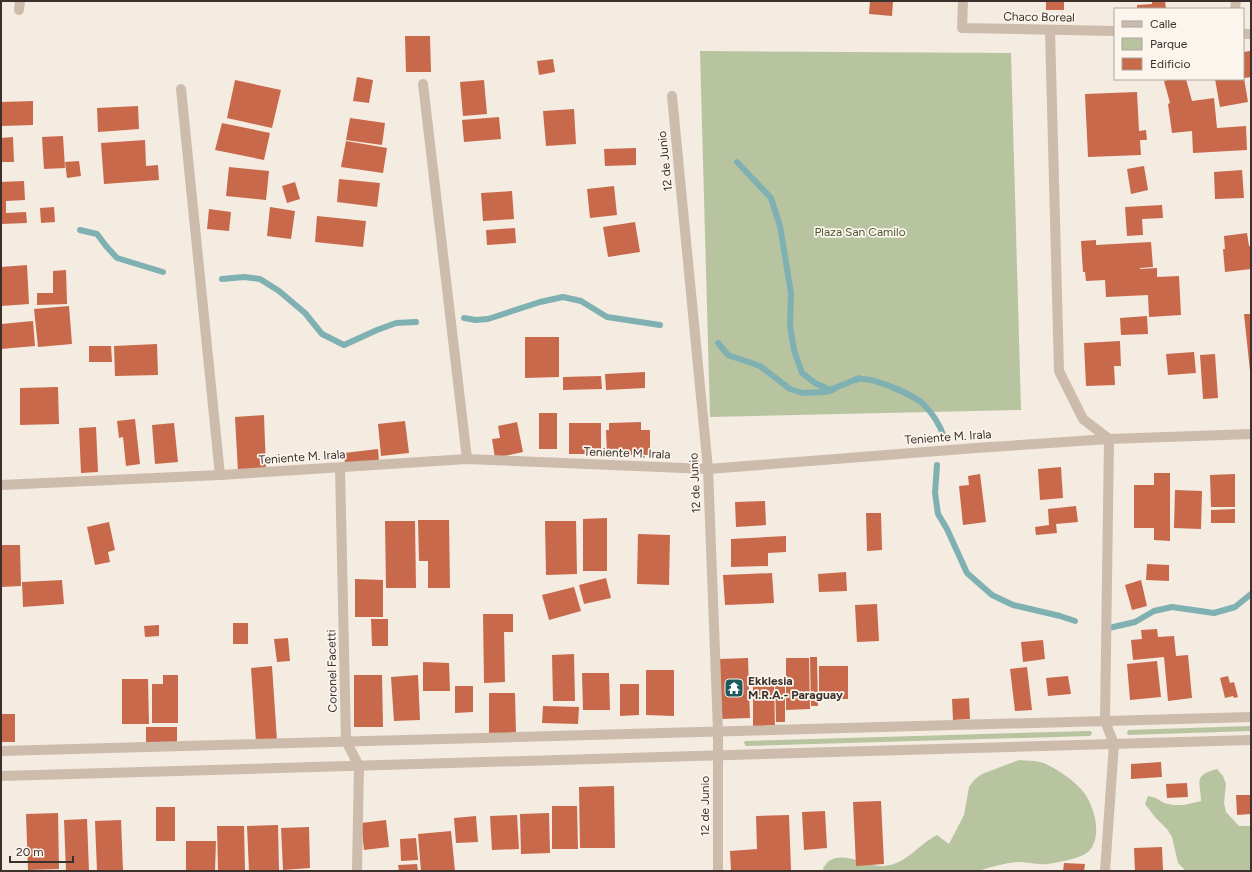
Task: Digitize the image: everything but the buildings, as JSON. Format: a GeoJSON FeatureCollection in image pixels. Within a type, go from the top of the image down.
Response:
{"type":"FeatureCollection","features":[{"type":"Feature","properties":{"kind":"street","name":"Chaco Boreal"},"geometry":{"type":"LineString","coordinates":[[964,1],[962,28],[1114,31]]}},
{"type":"Feature","properties":{"kind":"street"},"geometry":{"type":"LineString","coordinates":[[1050,30],[1059,371],[1083,419],[1109,439],[1105,721],[1114,744],[1105,871]]}},
{"type":"Feature","properties":{"kind":"street"},"geometry":{"type":"LineString","coordinates":[[423,84],[467,459]]}},
{"type":"Feature","properties":{"kind":"street"},"geometry":{"type":"LineString","coordinates":[[180,89],[220,475]]}},
{"type":"Feature","properties":{"kind":"street","name":"12 de Junio"},"geometry":{"type":"LineString","coordinates":[[672,96],[708,469],[718,731],[718,871]]}},
{"type":"Feature","properties":{"kind":"street","name":"Teniente M. Irala"},"geometry":{"type":"LineString","coordinates":[[1,485],[220,475],[467,459],[708,469],[1109,439],[1251,434]]}},
{"type":"Feature","properties":{"kind":"street","name":"Coronel Facetti"},"geometry":{"type":"LineString","coordinates":[[340,468],[346,741],[359,766],[357,871]]}},
{"type":"Feature","properties":{"kind":"street"},"geometry":{"type":"LineString","coordinates":[[1,751],[1251,717]]}},
{"type":"Feature","properties":{"kind":"street"},"geometry":{"type":"LineString","coordinates":[[1,776],[1251,740]]}},
{"type":"Feature","properties":{"kind":"green space","name":"Plaza San Camilo"},"geometry":{"type":"Polygon","coordinates":[[[700,51],[1011,53],[1021,410],[710,417],[700,51]]]}},
{"type":"Feature","properties":{"kind":"green space"},"geometry":{"type":"Polygon","coordinates":[[[1251,726],[1251,731],[1128,735],[1127,733],[1128,730],[1251,726]]]}},
{"type":"Feature","properties":{"kind":"green space"},"geometry":{"type":"Polygon","coordinates":[[[1091,731],[1092,734],[1090,736],[746,746],[744,743],[745,741],[1091,731]]]}},
{"type":"Feature","properties":{"kind":"green space"},"geometry":{"type":"Polygon","coordinates":[[[1019,760],[1044,763],[1072,781],[1085,794],[1093,810],[1096,829],[1093,846],[1088,852],[1075,858],[1056,863],[1043,864],[1021,862],[998,865],[978,871],[824,871],[823,868],[828,862],[835,858],[841,857],[880,866],[897,863],[937,835],[949,844],[964,815],[969,787],[975,779],[982,774],[1019,760]]]}},
{"type":"Feature","properties":{"kind":"green space"},"geometry":{"type":"Polygon","coordinates":[[[1217,769],[1223,776],[1226,784],[1224,803],[1226,812],[1239,826],[1251,826],[1251,871],[1185,871],[1178,863],[1172,837],[1145,804],[1148,796],[1173,805],[1184,805],[1201,801],[1199,784],[1201,777],[1204,774],[1217,769]]]}},
{"type":"Feature","properties":{"kind":"waterway"},"geometry":{"type":"LineString","coordinates":[[737,162],[771,198],[780,226],[791,293],[790,326],[794,350],[802,373],[815,383],[830,390],[859,378]]}},
{"type":"Feature","properties":{"kind":"waterway"},"geometry":{"type":"LineString","coordinates":[[80,230],[97,234],[117,258],[163,272]]}},
{"type":"Feature","properties":{"kind":"waterway"},"geometry":{"type":"LineString","coordinates":[[222,279],[244,277],[260,279],[279,291],[305,313],[322,334],[344,345],[396,323],[416,322]]}},
{"type":"Feature","properties":{"kind":"waterway"},"geometry":{"type":"LineString","coordinates":[[464,318],[476,320],[488,319],[540,302],[563,297],[581,301],[607,317],[660,325]]}},
{"type":"Feature","properties":{"kind":"waterway"},"geometry":{"type":"LineString","coordinates":[[718,343],[728,355],[760,366],[790,389],[803,393],[833,390]]}},
{"type":"Feature","properties":{"kind":"waterway"},"geometry":{"type":"LineString","coordinates":[[856,380],[871,380],[912,396],[924,405],[934,416],[944,437]]}},
{"type":"Feature","properties":{"kind":"waterway"},"geometry":{"type":"LineString","coordinates":[[937,465],[935,493],[938,514],[947,529],[967,573],[992,595],[1013,605],[1075,621]]}},
{"type":"Feature","properties":{"kind":"waterway"},"geometry":{"type":"LineString","coordinates":[[1109,628],[1135,622],[1154,611],[1172,607],[1214,613],[1235,607],[1251,594]]}},
{"type":"Feature","properties":{"kind":"place","name":"Ekklesia M.R.A.- Paraguay"},"geometry":{"type":"Point","coordinates":[734,688]}}]}
